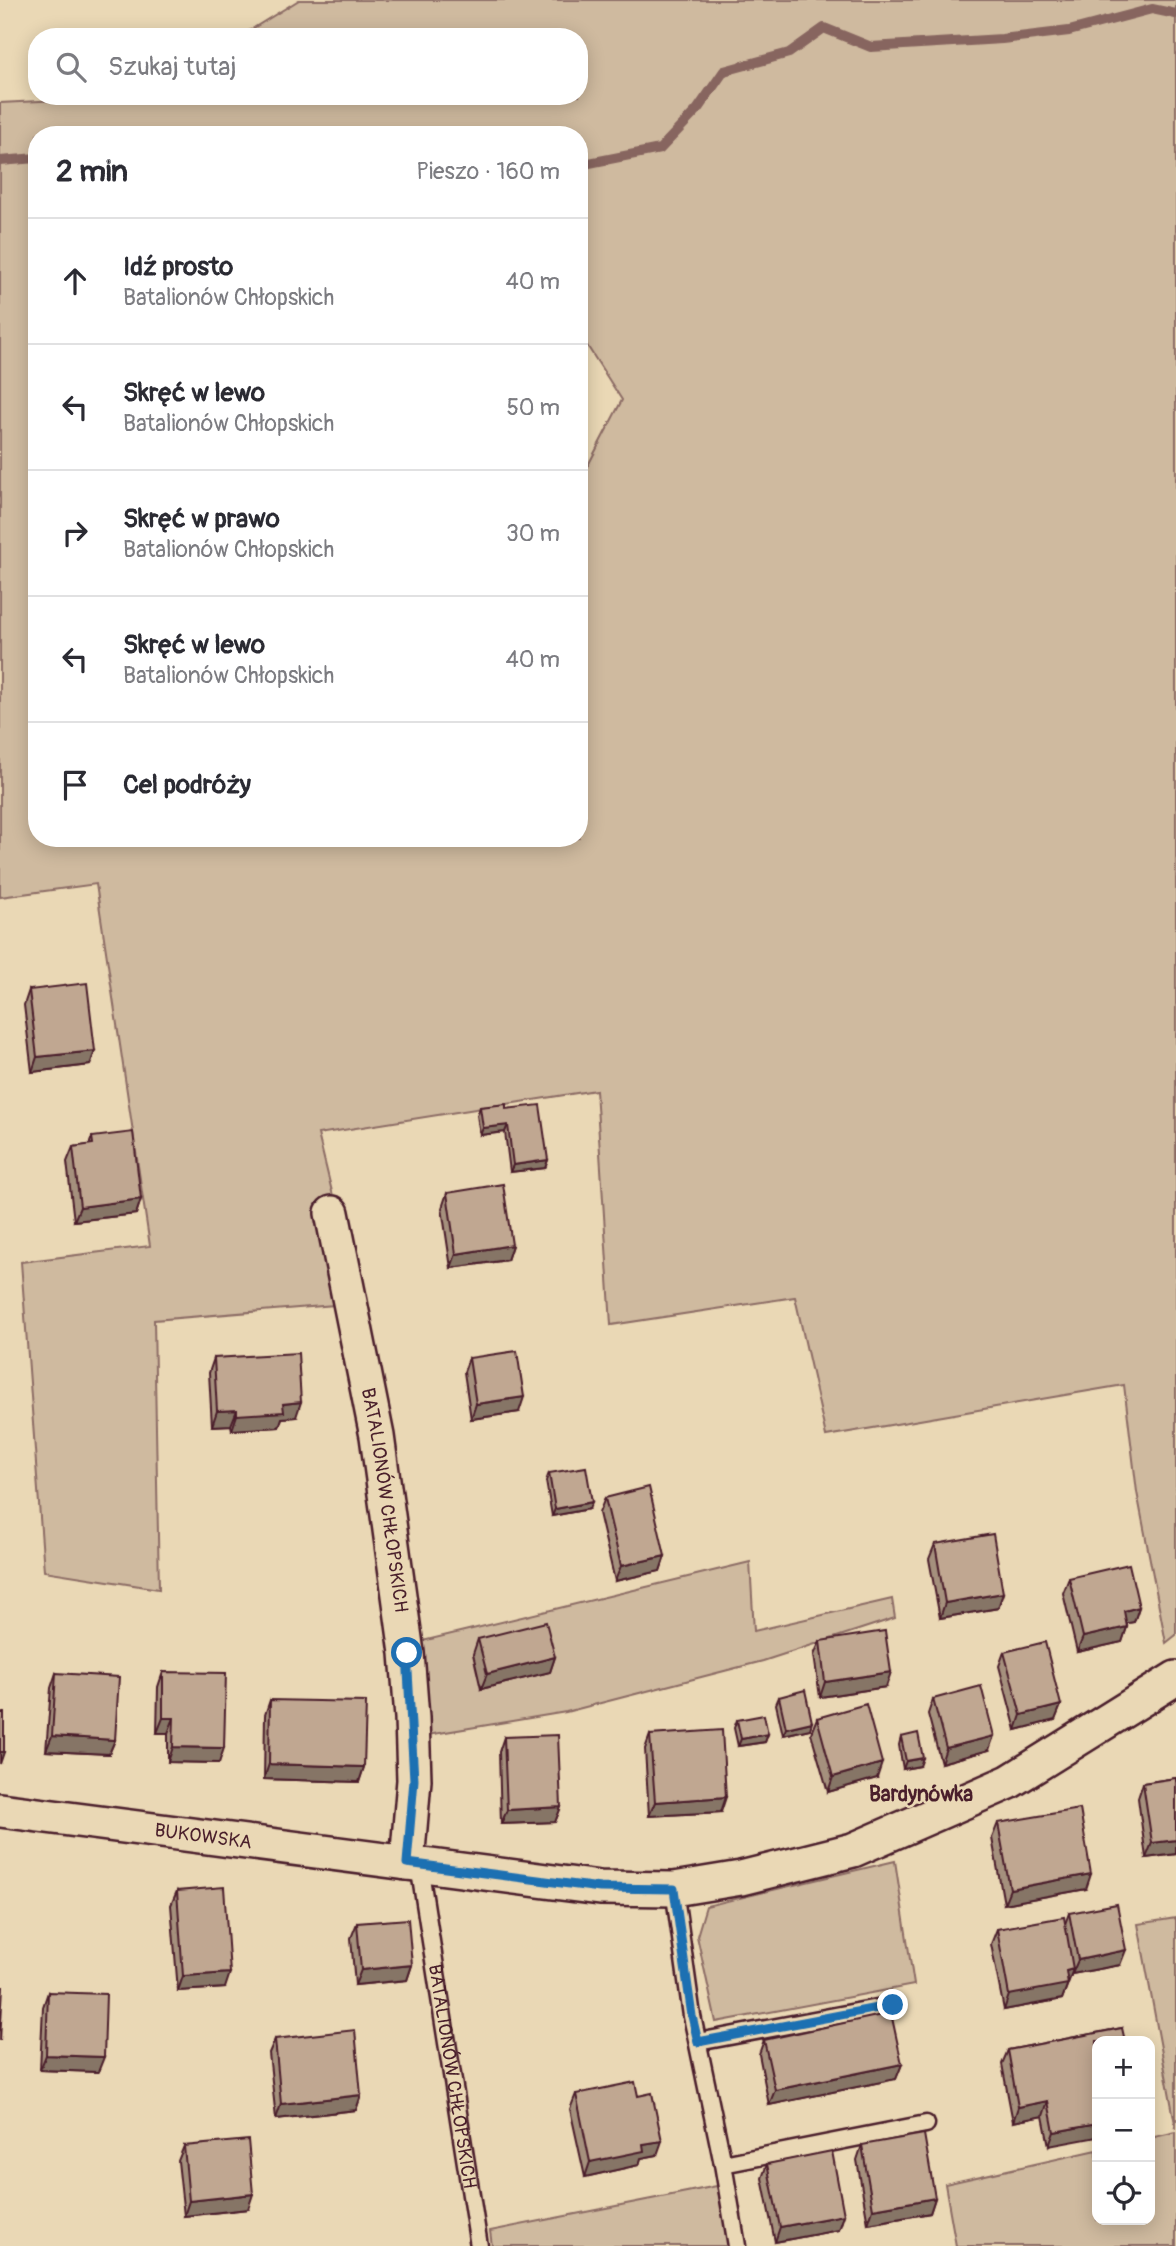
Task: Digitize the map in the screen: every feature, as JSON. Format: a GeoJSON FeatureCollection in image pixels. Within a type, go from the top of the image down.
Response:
{"type":"FeatureCollection","features":[{"type":"Feature","properties":{"kind":"street","name":"BATALIONÓW CHŁOPSKICH"},"geometry":{"type":"LineString","coordinates":[[332,1213],[377,1436],[407,1653],[414,1780],[413,1864]]}},
{"type":"Feature","properties":{"kind":"street"},"geometry":{"type":"LineString","coordinates":[[413,1864],[600,1888],[674,1889],[741,1878],[853,1850],[1009,1782],[1176,1678]]}},
{"type":"Feature","properties":{"kind":"street","name":"BUKOWSKA"},"geometry":{"type":"LineString","coordinates":[[0,1810],[413,1864]]}},
{"type":"Feature","properties":{"kind":"lane","name":"BATALIONÓW CHŁOPSKICH"},"geometry":{"type":"LineString","coordinates":[[413,1864],[479,2246]]}},
{"type":"Feature","properties":{"kind":"lane"},"geometry":{"type":"LineString","coordinates":[[674,1889],[692,2016],[737,2246]]}},
{"type":"Feature","properties":{"kind":"lane"},"geometry":{"type":"LineString","coordinates":[[698,2042],[893,2005]]}},
{"type":"Feature","properties":{"kind":"lane"},"geometry":{"type":"LineString","coordinates":[[723,2164],[926,2124]]}},
{"type":"Feature","properties":{"kind":"shaded area"},"geometry":{"type":"Polygon","coordinates":[[[299,0],[1176,0],[1176,1635],[1166,1643],[1137,1492],[1124,1385],[826,1436],[795,1297],[611,1325],[596,1090],[318,1134],[359,1303],[154,1320],[159,1589],[44,1571],[21,1262],[150,1246],[96,884],[0,897],[0,103],[588,105],[588,28],[254,28],[299,0]]]}},
{"type":"Feature","properties":{"kind":"shaded area"},"geometry":{"type":"Polygon","coordinates":[[[750,1562],[754,1631],[892,1599],[895,1618],[763,1661],[566,1712],[415,1737],[410,1644],[750,1562]]]}},
{"type":"Feature","properties":{"kind":"shaded area"},"geometry":{"type":"Polygon","coordinates":[[[895,1861],[914,1985],[716,2022],[697,1936],[706,1906],[895,1861]]]}},
{"type":"Feature","properties":{"kind":"shaded area"},"geometry":{"type":"Polygon","coordinates":[[[1176,1918],[1176,2129],[1138,1924],[1176,1918]]]}},
{"type":"Feature","properties":{"kind":"shaded area"},"geometry":{"type":"Polygon","coordinates":[[[1176,2132],[1176,2246],[956,2246],[945,2184],[1092,2151],[1092,2225],[1155,2225],[1155,2137],[1176,2132]]]}},
{"type":"Feature","properties":{"kind":"shaded area"},"geometry":{"type":"Polygon","coordinates":[[[717,2186],[730,2246],[492,2246],[490,2231],[717,2186]]]}},
{"type":"Feature","properties":{"kind":"building"},"geometry":{"type":"Polygon","coordinates":[[[87,983],[95,1051],[37,1057],[29,990],[87,983]]]}},
{"type":"Feature","properties":{"kind":"building"},"geometry":{"type":"Polygon","coordinates":[[[506,1104],[506,1109],[540,1105],[548,1160],[513,1165],[508,1125],[483,1128],[480,1107],[506,1104]]]}},
{"type":"Feature","properties":{"kind":"building"},"geometry":{"type":"Polygon","coordinates":[[[133,1132],[141,1199],[80,1207],[73,1147],[93,1144],[92,1137],[133,1132]]]}},
{"type":"Feature","properties":{"kind":"building"},"geometry":{"type":"Polygon","coordinates":[[[503,1184],[512,1245],[456,1254],[447,1193],[503,1184]]]}},
{"type":"Feature","properties":{"kind":"building"},"geometry":{"type":"Polygon","coordinates":[[[517,1351],[524,1397],[476,1404],[469,1358],[517,1351]]]}},
{"type":"Feature","properties":{"kind":"building"},"geometry":{"type":"Polygon","coordinates":[[[298,1353],[301,1402],[283,1404],[284,1412],[237,1415],[237,1410],[217,1411],[214,1358],[298,1353]]]}},
{"type":"Feature","properties":{"kind":"building"},"geometry":{"type":"Polygon","coordinates":[[[586,1467],[592,1502],[555,1509],[549,1473],[586,1467]]]}},
{"type":"Feature","properties":{"kind":"building"},"geometry":{"type":"Polygon","coordinates":[[[649,1487],[665,1556],[621,1566],[605,1498],[649,1487]]]}},
{"type":"Feature","properties":{"kind":"building"},"geometry":{"type":"Polygon","coordinates":[[[993,1534],[1003,1593],[945,1603],[935,1544],[993,1534]]]}},
{"type":"Feature","properties":{"kind":"building"},"geometry":{"type":"Polygon","coordinates":[[[1129,1564],[1139,1607],[1124,1611],[1127,1627],[1083,1637],[1069,1578],[1129,1564]]]}},
{"type":"Feature","properties":{"kind":"building"},"geometry":{"type":"Polygon","coordinates":[[[546,1622],[555,1657],[487,1674],[478,1639],[546,1622]]]}},
{"type":"Feature","properties":{"kind":"building"},"geometry":{"type":"Polygon","coordinates":[[[885,1631],[891,1672],[825,1682],[820,1641],[885,1631]]]}},
{"type":"Feature","properties":{"kind":"building"},"geometry":{"type":"Polygon","coordinates":[[[1045,1642],[1061,1705],[1021,1715],[1004,1652],[1045,1642]]]}},
{"type":"Feature","properties":{"kind":"building"},"geometry":{"type":"Polygon","coordinates":[[[163,1672],[226,1673],[224,1748],[173,1747],[174,1718],[163,1718],[163,1672]]]}},
{"type":"Feature","properties":{"kind":"building"},"geometry":{"type":"Polygon","coordinates":[[[56,1673],[119,1677],[115,1740],[52,1736],[56,1673]]]}},
{"type":"Feature","properties":{"kind":"building"},"geometry":{"type":"Polygon","coordinates":[[[981,1686],[994,1736],[946,1748],[933,1699],[981,1686]]]}},
{"type":"Feature","properties":{"kind":"building"},"geometry":{"type":"Polygon","coordinates":[[[805,1690],[812,1722],[786,1728],[779,1697],[805,1690]]]}},
{"type":"Feature","properties":{"kind":"building"},"geometry":{"type":"Polygon","coordinates":[[[270,1700],[366,1702],[364,1767],[269,1764],[270,1700]]]}},
{"type":"Feature","properties":{"kind":"building"},"geometry":{"type":"Polygon","coordinates":[[[866,1704],[882,1763],[833,1777],[817,1718],[866,1704]]]}},
{"type":"Feature","properties":{"kind":"building"},"geometry":{"type":"Polygon","coordinates":[[[0,1713],[4,1713],[4,1752],[0,1752],[0,1713]]]}},
{"type":"Feature","properties":{"kind":"building"},"geometry":{"type":"Polygon","coordinates":[[[764,1715],[768,1734],[741,1739],[737,1720],[764,1715]]]}},
{"type":"Feature","properties":{"kind":"building"},"geometry":{"type":"Polygon","coordinates":[[[722,1730],[726,1797],[655,1802],[650,1735],[722,1730]]]}},
{"type":"Feature","properties":{"kind":"building"},"geometry":{"type":"Polygon","coordinates":[[[918,1733],[923,1758],[906,1761],[901,1737],[918,1733]]]}},
{"type":"Feature","properties":{"kind":"building"},"geometry":{"type":"Polygon","coordinates":[[[558,1735],[561,1807],[507,1810],[504,1737],[558,1735]]]}},
{"type":"Feature","properties":{"kind":"building"},"geometry":{"type":"Polygon","coordinates":[[[1176,1778],[1176,1840],[1152,1843],[1143,1783],[1176,1778]]]}},
{"type":"Feature","properties":{"kind":"building"},"geometry":{"type":"Polygon","coordinates":[[[1080,1809],[1091,1874],[1010,1889],[998,1823],[1080,1809]]]}},
{"type":"Feature","properties":{"kind":"building"},"geometry":{"type":"Polygon","coordinates":[[[224,1887],[230,1973],[183,1976],[177,1891],[224,1887]]]}},
{"type":"Feature","properties":{"kind":"building"},"geometry":{"type":"Polygon","coordinates":[[[1117,1904],[1126,1950],[1078,1960],[1069,1913],[1117,1904]]]}},
{"type":"Feature","properties":{"kind":"building"},"geometry":{"type":"Polygon","coordinates":[[[1064,1917],[1073,1969],[1066,1971],[1068,1984],[1009,1995],[997,1929],[1064,1917]]]}},
{"type":"Feature","properties":{"kind":"building"},"geometry":{"type":"Polygon","coordinates":[[[408,1919],[412,1965],[361,1970],[357,1923],[408,1919]]]}},
{"type":"Feature","properties":{"kind":"building"},"geometry":{"type":"Polygon","coordinates":[[[0,1987],[3,1987],[0,2041],[0,1987]]]}},
{"type":"Feature","properties":{"kind":"building"},"geometry":{"type":"Polygon","coordinates":[[[48,1992],[106,1994],[104,2057],[46,2055],[48,1992]]]}},
{"type":"Feature","properties":{"kind":"building"},"geometry":{"type":"Polygon","coordinates":[[[891,2013],[902,2064],[775,2090],[764,2040],[891,2013]]]}},
{"type":"Feature","properties":{"kind":"building"},"geometry":{"type":"Polygon","coordinates":[[[1122,2028],[1124,2036],[1092,2036],[1092,2125],[1054,2132],[1048,2101],[1018,2107],[1008,2050],[1122,2028]]]}},
{"type":"Feature","properties":{"kind":"building"},"geometry":{"type":"Polygon","coordinates":[[[355,2030],[361,2095],[281,2104],[275,2039],[355,2030]]]}},
{"type":"Feature","properties":{"kind":"building"},"geometry":{"type":"Polygon","coordinates":[[[635,2082],[638,2096],[652,2093],[662,2141],[643,2144],[644,2151],[590,2162],[576,2094],[635,2082]]]}},
{"type":"Feature","properties":{"kind":"building"},"geometry":{"type":"Polygon","coordinates":[[[924,2134],[935,2198],[873,2209],[862,2145],[924,2134]]]}},
{"type":"Feature","properties":{"kind":"building"},"geometry":{"type":"Polygon","coordinates":[[[248,2140],[253,2194],[189,2201],[184,2146],[248,2140]]]}},
{"type":"Feature","properties":{"kind":"building"},"geometry":{"type":"Polygon","coordinates":[[[832,2151],[844,2215],[780,2227],[767,2164],[832,2151]]]}},
{"type":"Feature","properties":{"kind":"waterway"},"geometry":{"type":"LineString","coordinates":[[588,163],[660,149],[697,110],[724,71],[789,53],[824,28],[871,47],[1002,39],[1069,31],[1152,9],[1176,14]]}},
{"type":"Feature","properties":{"kind":"waterway"},"geometry":{"type":"LineString","coordinates":[[0,161],[28,159]]}},
{"type":"Feature","properties":{"kind":"district","name":"Bardynówka"},"geometry":{"type":"Point","coordinates":[921,1794]}},
{"type":"Feature","properties":{"kind":"route"},"geometry":{"type":"LineString","coordinates":[[407,1653],[414,1780],[407,1863],[600,1888],[674,1889],[698,2042],[893,2005]]}}]}
